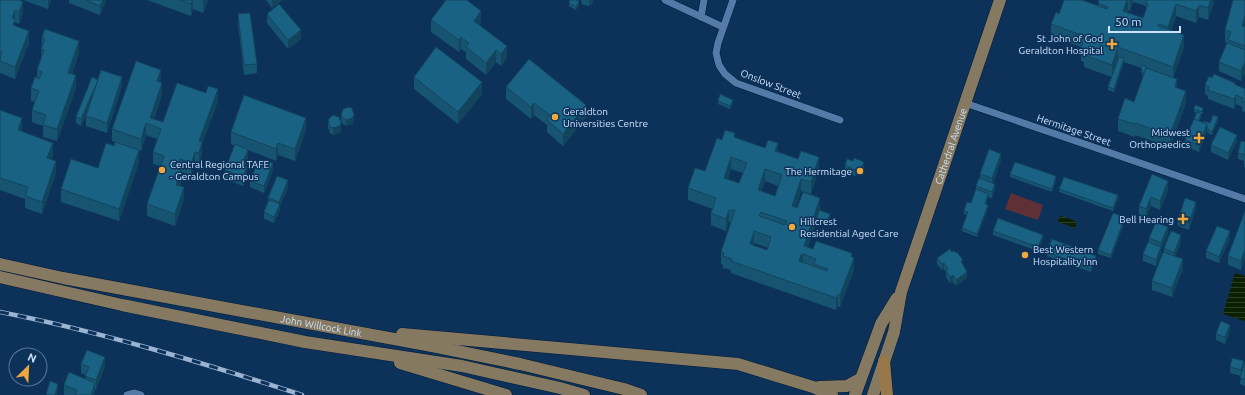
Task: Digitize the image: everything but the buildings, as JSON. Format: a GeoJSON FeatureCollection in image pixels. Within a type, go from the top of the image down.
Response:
{"type":"FeatureCollection","features":[{"type":"Feature","properties":{"kind":"highway"},"geometry":{"type":"LineString","coordinates":[[884,361],[887,395]]}},
{"type":"Feature","properties":{"kind":"main road","name":"Cathedral Avenue"},"geometry":{"type":"LineString","coordinates":[[873,395],[894,332],[901,292],[1000,0]]}},
{"type":"Feature","properties":{"kind":"main road","name":"John Willcock Link"},"geometry":{"type":"LineString","coordinates":[[0,264],[63,278],[520,364],[624,389],[641,395]]}},
{"type":"Feature","properties":{"kind":"main road","name":"John Willcock Link"},"geometry":{"type":"LineString","coordinates":[[0,277],[122,305],[305,342],[462,366],[560,388],[584,395]]}},
{"type":"Feature","properties":{"kind":"main road","name":"Cathedral Avenue"},"geometry":{"type":"LineString","coordinates":[[855,395],[881,324],[901,292]]}},
{"type":"Feature","properties":{"kind":"main road"},"geometry":{"type":"LineString","coordinates":[[264,315],[403,334],[738,364],[813,387],[832,395]]}},
{"type":"Feature","properties":{"kind":"main road"},"geometry":{"type":"LineString","coordinates":[[305,342],[408,365],[506,395]]}},
{"type":"Feature","properties":{"kind":"main road"},"geometry":{"type":"LineString","coordinates":[[813,387],[832,388],[847,386],[860,379]]}},
{"type":"Feature","properties":{"kind":"street"},"geometry":{"type":"LineString","coordinates":[[665,0],[723,27]]}},
{"type":"Feature","properties":{"kind":"street"},"geometry":{"type":"LineString","coordinates":[[701,17],[704,0]]}},
{"type":"Feature","properties":{"kind":"street","name":"Onslow Street"},"geometry":{"type":"LineString","coordinates":[[733,0],[723,27],[716,53],[719,65],[725,74],[736,83],[840,120]]}},
{"type":"Feature","properties":{"kind":"street","name":"Hermitage Street"},"geometry":{"type":"LineString","coordinates":[[965,103],[1245,199]]}},
{"type":"Feature","properties":{"kind":"street"},"geometry":{"type":"LineString","coordinates":[[127,395],[135,393],[141,395]]}},
{"type":"Feature","properties":{"kind":"shaded area"},"geometry":{"type":"Polygon","coordinates":[[[1011,193],[1043,205],[1038,220],[1005,209],[1011,193]]]}},
{"type":"Feature","properties":{"kind":"shaded area"},"geometry":{"type":"Polygon","coordinates":[[[1060,216],[1077,222],[1074,229],[1058,222],[1060,216]]]}},
{"type":"Feature","properties":{"kind":"shaded area"},"geometry":{"type":"Polygon","coordinates":[[[1235,273],[1245,276],[1245,321],[1223,314],[1235,273]]]}},
{"type":"Feature","properties":{"kind":"railway"},"geometry":{"type":"LineString","coordinates":[[0,312],[76,329],[152,349],[302,395]]}},
{"type":"Feature","properties":{"kind":"place","name":"St John of God Geraldton Hospital"},"geometry":{"type":"Point","coordinates":[1112,44]}},
{"type":"Feature","properties":{"kind":"place","name":"Geraldton Universities Centre"},"geometry":{"type":"Point","coordinates":[555,117]}},
{"type":"Feature","properties":{"kind":"place","name":"Midwest Orthopaedics"},"geometry":{"type":"Point","coordinates":[1199,138]}},
{"type":"Feature","properties":{"kind":"place","name":"Central Regional TAFE - Geraldton Campus"},"geometry":{"type":"Point","coordinates":[162,170]}},
{"type":"Feature","properties":{"kind":"place","name":"The Hermitage"},"geometry":{"type":"Point","coordinates":[860,171]}},
{"type":"Feature","properties":{"kind":"place","name":"Bell Hearing"},"geometry":{"type":"Point","coordinates":[1183,219]}},
{"type":"Feature","properties":{"kind":"place","name":"Hillcrest Residential Aged Care"},"geometry":{"type":"Point","coordinates":[792,227]}},
{"type":"Feature","properties":{"kind":"place","name":"Best Western Hospitality Inn"},"geometry":{"type":"Point","coordinates":[1025,255]}}]}
